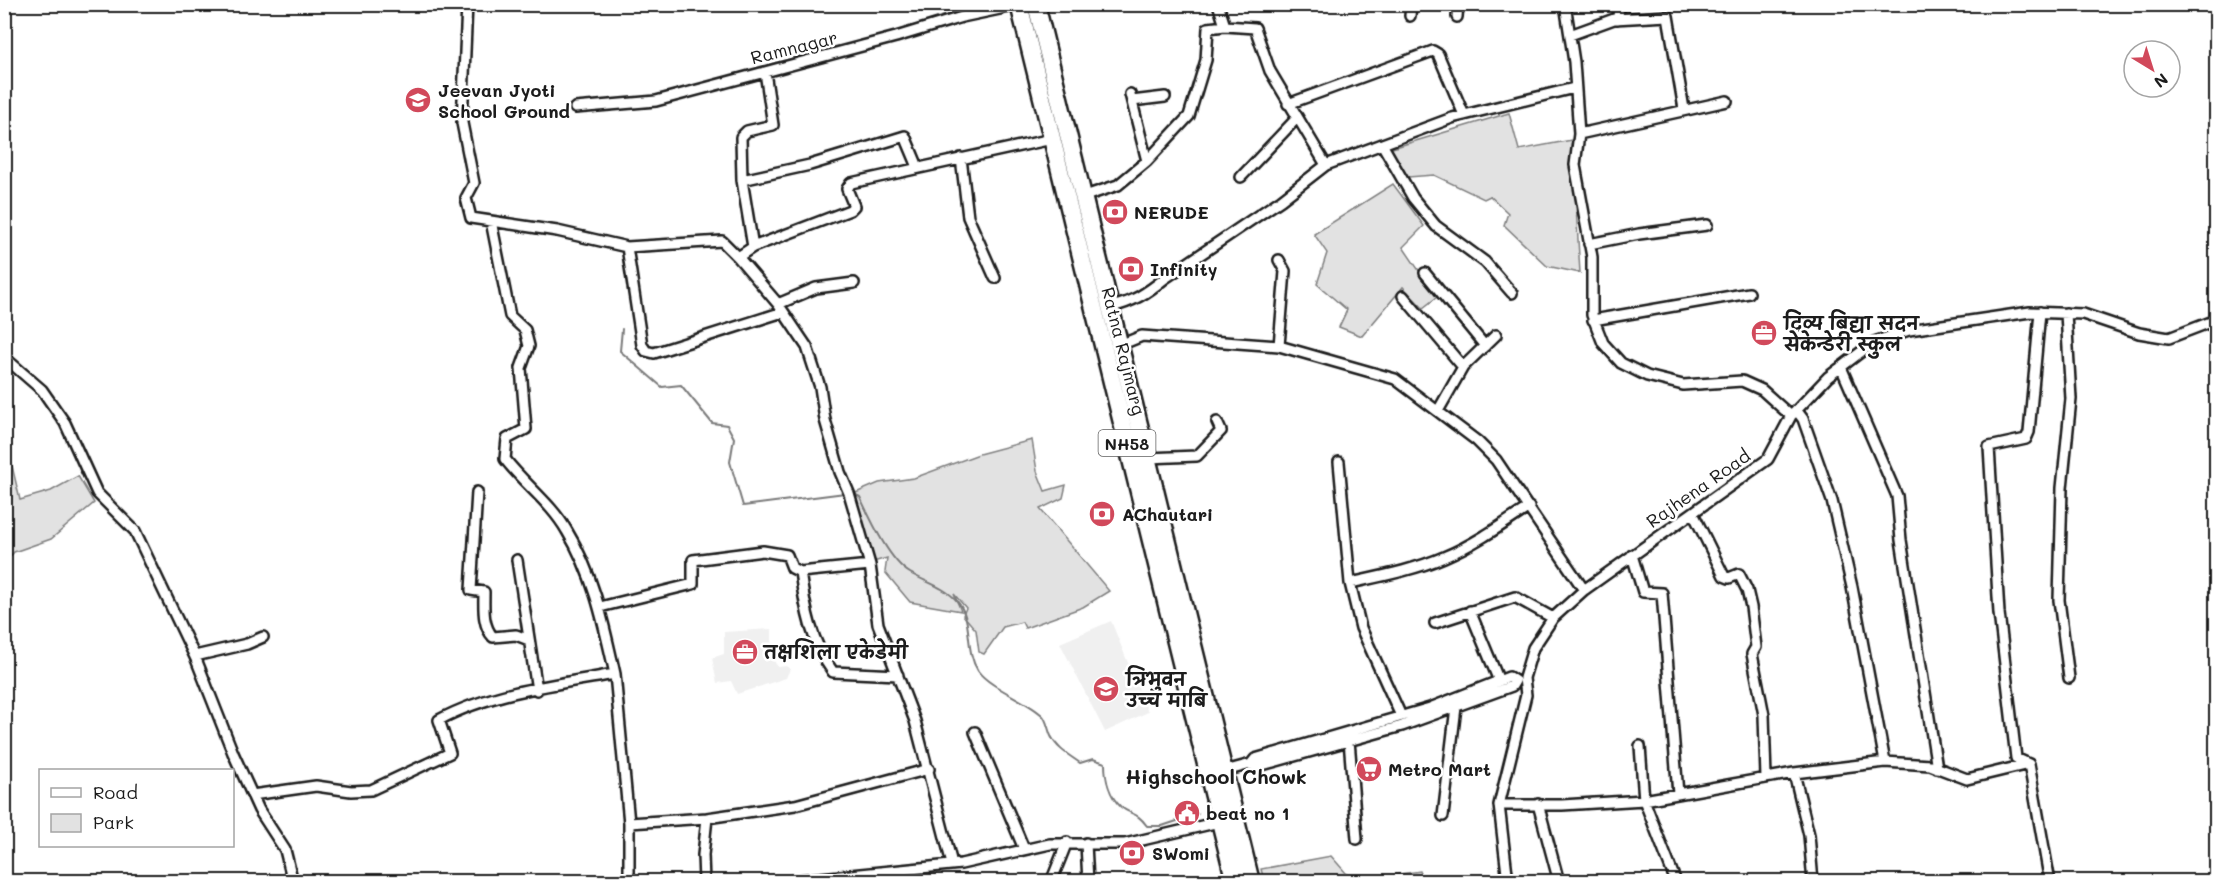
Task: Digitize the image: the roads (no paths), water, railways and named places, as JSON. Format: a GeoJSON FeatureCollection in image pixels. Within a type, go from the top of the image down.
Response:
{"type":"FeatureCollection","features":[{"type":"Feature","properties":{"kind":"highway","name":"Ratna Rajmarg"},"geometry":{"type":"LineString","coordinates":[[1036,4],[1085,196],[1251,882]]}},
{"type":"Feature","properties":{"kind":"highway","name":"Ratna Rajmarg"},"geometry":{"type":"LineString","coordinates":[[1019,5],[1235,882]]}},
{"type":"Feature","properties":{"kind":"street"},"geometry":{"type":"LineString","coordinates":[[467,4],[462,123],[474,183],[466,198],[471,218],[557,231],[627,247],[722,241],[781,308],[807,347],[820,387],[825,420],[870,565],[878,624],[898,675],[928,769],[952,864]]}},
{"type":"Feature","properties":{"kind":"street"},"geometry":{"type":"LineString","coordinates":[[1218,4],[1225,26]]}},
{"type":"Feature","properties":{"kind":"street"},"geometry":{"type":"LineString","coordinates":[[1410,16],[1411,4]]}},
{"type":"Feature","properties":{"kind":"street"},"geometry":{"type":"LineString","coordinates":[[1457,17],[1458,4]]}},
{"type":"Feature","properties":{"kind":"street"},"geometry":{"type":"LineString","coordinates":[[1565,4],[1579,134],[1575,165],[1589,244],[1593,320],[1603,343],[1621,363],[1647,375],[1683,385],[1742,381],[1762,390],[1803,419],[1832,501],[1852,587],[1885,762]]}},
{"type":"Feature","properties":{"kind":"street"},"geometry":{"type":"LineString","coordinates":[[1618,19],[1619,4]]}},
{"type":"Feature","properties":{"kind":"street","name":"Ramnagar"},"geometry":{"type":"LineString","coordinates":[[575,108],[657,101],[962,17],[1019,5]]}},
{"type":"Feature","properties":{"kind":"street"},"geometry":{"type":"LineString","coordinates":[[1570,35],[1618,19],[1668,16],[1684,109]]}},
{"type":"Feature","properties":{"kind":"street"},"geometry":{"type":"LineString","coordinates":[[1085,196],[1118,185],[1147,161],[1189,116],[1206,60],[1208,28],[1225,26],[1255,28],[1270,71],[1288,105],[1326,165]]}},
{"type":"Feature","properties":{"kind":"street"},"geometry":{"type":"LineString","coordinates":[[1288,105],[1433,51],[1438,54],[1464,115]]}},
{"type":"Feature","properties":{"kind":"street"},"geometry":{"type":"LineString","coordinates":[[753,247],[742,180],[741,136],[747,131],[773,124],[765,72]]}},
{"type":"Feature","properties":{"kind":"street"},"geometry":{"type":"LineString","coordinates":[[1111,307],[1131,302],[1148,293],[1164,279],[1281,200],[1326,165],[1464,115],[1574,88]]}},
{"type":"Feature","properties":{"kind":"street"},"geometry":{"type":"LineString","coordinates":[[1147,161],[1131,97],[1165,97]]}},
{"type":"Feature","properties":{"kind":"street"},"geometry":{"type":"LineString","coordinates":[[1579,134],[1727,101]]}},
{"type":"Feature","properties":{"kind":"street"},"geometry":{"type":"LineString","coordinates":[[1240,177],[1297,118]]}},
{"type":"Feature","properties":{"kind":"street"},"geometry":{"type":"LineString","coordinates":[[742,180],[810,165],[905,136],[918,167]]}},
{"type":"Feature","properties":{"kind":"street"},"geometry":{"type":"LineString","coordinates":[[738,257],[753,247],[850,210],[854,206],[847,189],[851,183],[1052,139]]}},
{"type":"Feature","properties":{"kind":"street"},"geometry":{"type":"LineString","coordinates":[[1382,144],[1413,198],[1436,226],[1485,262],[1512,293]]}},
{"type":"Feature","properties":{"kind":"street"},"geometry":{"type":"LineString","coordinates":[[961,158],[968,217],[995,278]]}},
{"type":"Feature","properties":{"kind":"street"},"geometry":{"type":"LineString","coordinates":[[490,221],[510,316],[525,330],[529,346],[521,368],[526,429],[507,439],[505,459],[516,474],[532,486],[567,531],[600,607],[615,674],[629,823],[629,882]]}},
{"type":"Feature","properties":{"kind":"street"},"geometry":{"type":"LineString","coordinates":[[1589,244],[1639,234],[1707,225]]}},
{"type":"Feature","properties":{"kind":"street"},"geometry":{"type":"LineString","coordinates":[[627,247],[642,345],[646,351],[654,353],[781,308],[816,288],[854,283]]}},
{"type":"Feature","properties":{"kind":"street"},"geometry":{"type":"LineString","coordinates":[[1279,260],[1285,271],[1279,346]]}},
{"type":"Feature","properties":{"kind":"street"},"geometry":{"type":"LineString","coordinates":[[1425,273],[1485,346]]}},
{"type":"Feature","properties":{"kind":"street"},"geometry":{"type":"LineString","coordinates":[[1593,320],[1749,292]]}},
{"type":"Feature","properties":{"kind":"street"},"geometry":{"type":"LineString","coordinates":[[1403,296],[1463,367]]}},
{"type":"Feature","properties":{"kind":"street"},"geometry":{"type":"LineString","coordinates":[[2029,764],[2016,758],[1999,612],[1989,447],[2026,439],[2030,432],[2040,312]]}},
{"type":"Feature","properties":{"kind":"street","name":"Rajhena Road"},"geometry":{"type":"LineString","coordinates":[[1499,804],[1526,695],[1515,680],[1553,618],[1584,590],[1768,459],[1794,414],[1841,367],[1874,342],[1909,330],[1959,321],[2040,312],[2083,314],[2139,333],[2169,338],[2217,320]]}},
{"type":"Feature","properties":{"kind":"street"},"geometry":{"type":"LineString","coordinates":[[2066,313],[2071,399],[2062,488],[2058,600],[2069,678]]}},
{"type":"Feature","properties":{"kind":"street"},"geometry":{"type":"LineString","coordinates":[[1438,411],[1463,367],[1496,335]]}},
{"type":"Feature","properties":{"kind":"street"},"geometry":{"type":"LineString","coordinates":[[1120,345],[1142,336],[1279,346],[1395,379],[1497,460],[1584,590]]}},
{"type":"Feature","properties":{"kind":"street"},"geometry":{"type":"LineString","coordinates":[[4,357],[42,390],[65,423],[97,493],[135,531],[195,656],[252,795],[285,850],[293,882]]}},
{"type":"Feature","properties":{"kind":"street"},"geometry":{"type":"LineString","coordinates":[[1841,367],[1897,496],[1901,540],[1937,768]]}},
{"type":"Feature","properties":{"kind":"street"},"geometry":{"type":"LineString","coordinates":[[1147,458],[1197,456],[1221,431],[1217,422]]}},
{"type":"Feature","properties":{"kind":"street"},"geometry":{"type":"LineString","coordinates":[[1339,462],[1350,583],[1361,628],[1401,716]]}},
{"type":"Feature","properties":{"kind":"street"},"geometry":{"type":"LineString","coordinates":[[477,492],[471,590],[484,592],[484,615],[488,631],[494,636],[516,635],[529,640]]}},
{"type":"Feature","properties":{"kind":"street"},"geometry":{"type":"LineString","coordinates":[[1350,583],[1414,568],[1446,556],[1483,538],[1529,507]]}},
{"type":"Feature","properties":{"kind":"street"},"geometry":{"type":"LineString","coordinates":[[1693,513],[1724,576],[1729,578],[1739,574],[1747,590],[1756,647],[1752,654],[1764,715],[1766,778]]}},
{"type":"Feature","properties":{"kind":"street"},"geometry":{"type":"LineString","coordinates":[[600,607],[693,584],[693,560],[763,551],[786,555],[792,568],[800,572],[870,565]]}},
{"type":"Feature","properties":{"kind":"street"},"geometry":{"type":"LineString","coordinates":[[1632,555],[1643,592],[1662,593],[1677,794]]}},
{"type":"Feature","properties":{"kind":"street"},"geometry":{"type":"LineString","coordinates":[[517,560],[537,690]]}},
{"type":"Feature","properties":{"kind":"street"},"geometry":{"type":"LineString","coordinates":[[800,572],[807,618],[825,661],[833,672],[898,675]]}},
{"type":"Feature","properties":{"kind":"street"},"geometry":{"type":"LineString","coordinates":[[1435,623],[1515,597],[1553,618]]}},
{"type":"Feature","properties":{"kind":"street"},"geometry":{"type":"LineString","coordinates":[[1470,611],[1499,681]]}},
{"type":"Feature","properties":{"kind":"street"},"geometry":{"type":"LineString","coordinates":[[195,656],[247,645],[263,637]]}},
{"type":"Feature","properties":{"kind":"street"},"geometry":{"type":"LineString","coordinates":[[252,795],[316,786],[371,790],[450,753],[439,720],[459,709],[615,674]]}},
{"type":"Feature","properties":{"kind":"street"},"geometry":{"type":"LineString","coordinates":[[1342,739],[1401,716],[1456,707],[1515,680]]}},
{"type":"Feature","properties":{"kind":"street"},"geometry":{"type":"LineString","coordinates":[[1225,771],[1431,712],[1499,681],[1515,680]]}},
{"type":"Feature","properties":{"kind":"street"},"geometry":{"type":"LineString","coordinates":[[1443,816],[1456,707]]}},
{"type":"Feature","properties":{"kind":"street"},"geometry":{"type":"LineString","coordinates":[[975,732],[1024,849]]}},
{"type":"Feature","properties":{"kind":"street"},"geometry":{"type":"LineString","coordinates":[[1342,739],[1358,839]]}},
{"type":"Feature","properties":{"kind":"street"},"geometry":{"type":"LineString","coordinates":[[1640,746],[1644,800],[1676,882]]}},
{"type":"Feature","properties":{"kind":"street"},"geometry":{"type":"LineString","coordinates":[[1508,882],[1499,804],[1644,800],[1794,773],[1885,762],[1937,768],[1967,779],[2029,764]]}},
{"type":"Feature","properties":{"kind":"street"},"geometry":{"type":"LineString","coordinates":[[2029,764],[2050,882]]}},
{"type":"Feature","properties":{"kind":"street"},"geometry":{"type":"LineString","coordinates":[[629,823],[707,818],[795,805],[928,769]]}},
{"type":"Feature","properties":{"kind":"street"},"geometry":{"type":"LineString","coordinates":[[1794,773],[1809,835],[1813,882]]}},
{"type":"Feature","properties":{"kind":"street"},"geometry":{"type":"LineString","coordinates":[[1538,804],[1559,882]]}},
{"type":"Feature","properties":{"kind":"street"},"geometry":{"type":"LineString","coordinates":[[704,882],[702,855],[707,818]]}},
{"type":"Feature","properties":{"kind":"street"},"geometry":{"type":"LineString","coordinates":[[780,882],[952,864],[1067,842],[1125,844],[1219,822]]}},
{"type":"Feature","properties":{"kind":"street"},"geometry":{"type":"LineString","coordinates":[[1051,882],[1067,842]]}},
{"type":"Feature","properties":{"kind":"street"},"geometry":{"type":"LineString","coordinates":[[1086,843],[1088,882]]}},
{"type":"Feature","properties":{"kind":"waterway"},"geometry":{"type":"LineString","coordinates":[[622,329],[620,351],[662,387],[681,385],[712,423],[727,425],[734,438],[730,462],[743,506],[845,493]]}},
{"type":"Feature","properties":{"kind":"waterway"},"geometry":{"type":"LineString","coordinates":[[854,494],[860,497],[881,538],[902,567],[947,592],[957,601],[965,617],[971,654],[978,671],[991,683],[1042,715],[1054,741],[1080,763],[1093,759],[1105,763],[1108,786],[1113,798],[1121,807],[1137,816],[1147,826],[1162,826],[1198,814]]}},
{"type":"Feature","properties":{"kind":"place","name":"Jeevan Jyoti School Ground"},"geometry":{"type":"Point","coordinates":[418,100]}},
{"type":"Feature","properties":{"kind":"place","name":"NERUDE"},"geometry":{"type":"Point","coordinates":[1115,212]}},
{"type":"Feature","properties":{"kind":"place","name":"Infinity"},"geometry":{"type":"Point","coordinates":[1131,269]}},
{"type":"Feature","properties":{"kind":"place","name":"दिव्य बिद्या सदन सेकेन्डेरी स्कुल"},"geometry":{"type":"Point","coordinates":[1764,333]}},
{"type":"Feature","properties":{"kind":"place","name":"AChautari"},"geometry":{"type":"Point","coordinates":[1102,514]}},
{"type":"Feature","properties":{"kind":"place","name":"तक्षशिला एकेडेमी"},"geometry":{"type":"Point","coordinates":[745,652]}},
{"type":"Feature","properties":{"kind":"place","name":"त्रिभुवन उच्च माबि"},"geometry":{"type":"Point","coordinates":[1106,689]}},
{"type":"Feature","properties":{"kind":"place","name":"Metro Mart"},"geometry":{"type":"Point","coordinates":[1369,769]}},
{"type":"Feature","properties":{"kind":"place","name":"beat no 1"},"geometry":{"type":"Point","coordinates":[1187,813]}},
{"type":"Feature","properties":{"kind":"place","name":"SWomi"},"geometry":{"type":"Point","coordinates":[1132,853]}},
{"type":"Feature","properties":{"kind":"district","name":"Highschool Chowk"},"geometry":{"type":"Point","coordinates":[1216,776]}}]}
